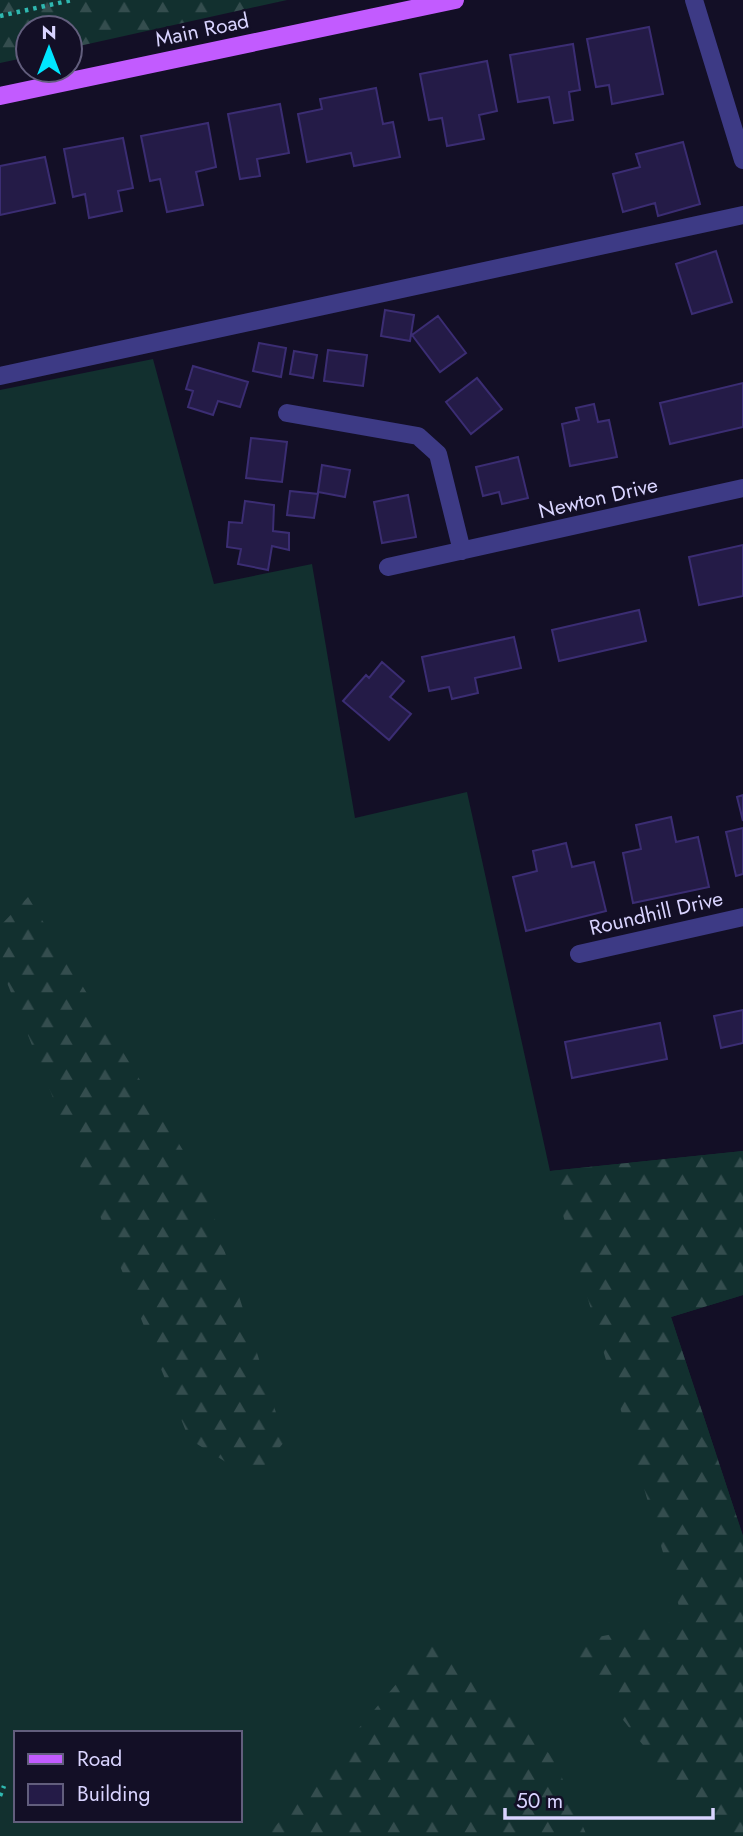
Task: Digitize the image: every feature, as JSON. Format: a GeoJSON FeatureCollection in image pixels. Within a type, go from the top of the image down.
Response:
{"type":"FeatureCollection","features":[{"type":"Feature","properties":{"kind":"main road","name":"Main Road"},"geometry":{"type":"LineString","coordinates":[[0,96],[455,0]]}},
{"type":"Feature","properties":{"kind":"street"},"geometry":{"type":"LineString","coordinates":[[694,0],[743,160]]}},
{"type":"Feature","properties":{"kind":"street"},"geometry":{"type":"LineString","coordinates":[[0,376],[743,215]]}},
{"type":"Feature","properties":{"kind":"street"},"geometry":{"type":"LineString","coordinates":[[287,412],[418,436],[438,454],[462,551]]}},
{"type":"Feature","properties":{"kind":"street","name":"Newton Drive"},"geometry":{"type":"LineString","coordinates":[[388,567],[743,488]]}},
{"type":"Feature","properties":{"kind":"street","name":"Roundhill Drive"},"geometry":{"type":"LineString","coordinates":[[579,954],[743,917]]}},
{"type":"Feature","properties":{"kind":"path"},"geometry":{"type":"LineString","coordinates":[[0,16],[72,0]]}},
{"type":"Feature","properties":{"kind":"path"},"geometry":{"type":"LineString","coordinates":[[0,1796],[4,1786]]}},
{"type":"Feature","properties":{"kind":"green space"},"geometry":{"type":"Polygon","coordinates":[[[0,0],[287,0],[84,45],[84,14],[14,14],[14,60],[0,63],[0,0]]]}},
{"type":"Feature","properties":{"kind":"green space"},"geometry":{"type":"Polygon","coordinates":[[[153,359],[214,584],[312,564],[355,818],[467,792],[550,1171],[743,1151],[743,1295],[671,1317],[743,1536],[743,1836],[0,1836],[0,390],[153,359]]]}},
{"type":"Feature","properties":{"kind":"green space"},"geometry":{"type":"Polygon","coordinates":[[[28,897],[203,1183],[285,1441],[253,1479],[189,1439],[0,965],[0,926],[28,897]]]}},
{"type":"Feature","properties":{"kind":"green space"},"geometry":{"type":"Polygon","coordinates":[[[743,1151],[743,1295],[671,1317],[743,1536],[743,1836],[715,1836],[563,1644],[683,1620],[550,1171],[743,1151]]]}},
{"type":"Feature","properties":{"kind":"green space"},"geometry":{"type":"Polygon","coordinates":[[[432,1642],[553,1757],[587,1836],[267,1836],[432,1642]]]}},
{"type":"Feature","properties":{"kind":"building"},"geometry":{"type":"Polygon","coordinates":[[[649,27],[663,94],[612,104],[609,85],[596,87],[587,39],[649,27]]]}},
{"type":"Feature","properties":{"kind":"building"},"geometry":{"type":"Polygon","coordinates":[[[573,44],[580,90],[569,92],[573,120],[554,123],[549,97],[518,102],[510,55],[573,44]]]}},
{"type":"Feature","properties":{"kind":"building"},"geometry":{"type":"Polygon","coordinates":[[[487,61],[497,111],[479,115],[484,139],[447,146],[442,118],[429,120],[420,74],[487,61]]]}},
{"type":"Feature","properties":{"kind":"building"},"geometry":{"type":"Polygon","coordinates":[[[376,88],[383,124],[393,122],[400,157],[354,166],[351,153],[307,162],[298,114],[322,109],[320,99],[376,88]]]}},
{"type":"Feature","properties":{"kind":"building"},"geometry":{"type":"Polygon","coordinates":[[[280,104],[289,153],[257,159],[260,176],[240,179],[228,114],[280,104]]]}},
{"type":"Feature","properties":{"kind":"building"},"geometry":{"type":"Polygon","coordinates":[[[208,123],[216,167],[196,172],[203,205],[167,212],[160,179],[150,181],[141,136],[208,123]]]}},
{"type":"Feature","properties":{"kind":"building"},"geometry":{"type":"Polygon","coordinates":[[[123,138],[133,188],[118,191],[122,211],[89,218],[85,194],[73,197],[64,149],[123,138]]]}},
{"type":"Feature","properties":{"kind":"building"},"geometry":{"type":"Polygon","coordinates":[[[683,142],[700,204],[658,216],[655,203],[623,212],[613,174],[640,167],[636,154],[683,142]]]}},
{"type":"Feature","properties":{"kind":"building"},"geometry":{"type":"Polygon","coordinates":[[[45,157],[55,203],[0,215],[0,166],[45,157]]]}},
{"type":"Feature","properties":{"kind":"building"},"geometry":{"type":"Polygon","coordinates":[[[716,251],[732,302],[692,314],[676,264],[716,251]]]}},
{"type":"Feature","properties":{"kind":"building"},"geometry":{"type":"Polygon","coordinates":[[[385,310],[414,315],[410,341],[381,336],[385,310]]]}},
{"type":"Feature","properties":{"kind":"building"},"geometry":{"type":"Polygon","coordinates":[[[438,316],[466,353],[440,372],[412,335],[438,316]]]}},
{"type":"Feature","properties":{"kind":"building"},"geometry":{"type":"Polygon","coordinates":[[[259,343],[286,348],[281,377],[253,371],[259,343]]]}},
{"type":"Feature","properties":{"kind":"building"},"geometry":{"type":"Polygon","coordinates":[[[328,350],[367,355],[363,386],[324,381],[328,350]]]}},
{"type":"Feature","properties":{"kind":"building"},"geometry":{"type":"Polygon","coordinates":[[[294,351],[317,355],[313,378],[290,374],[294,351]]]}},
{"type":"Feature","properties":{"kind":"building"},"geometry":{"type":"Polygon","coordinates":[[[193,366],[248,382],[240,407],[218,401],[213,415],[188,407],[193,391],[186,389],[193,366]]]}},
{"type":"Feature","properties":{"kind":"building"},"geometry":{"type":"Polygon","coordinates":[[[477,378],[502,409],[471,434],[446,402],[477,378]]]}},
{"type":"Feature","properties":{"kind":"building"},"geometry":{"type":"Polygon","coordinates":[[[743,383],[743,427],[670,444],[660,403],[743,383]]]}},
{"type":"Feature","properties":{"kind":"building"},"geometry":{"type":"Polygon","coordinates":[[[594,404],[598,422],[609,420],[617,457],[570,466],[562,424],[579,420],[576,408],[594,404]]]}},
{"type":"Feature","properties":{"kind":"building"},"geometry":{"type":"Polygon","coordinates":[[[251,438],[287,442],[282,482],[246,478],[251,438]]]}},
{"type":"Feature","properties":{"kind":"building"},"geometry":{"type":"Polygon","coordinates":[[[518,457],[528,498],[502,504],[499,492],[483,496],[476,467],[518,457]]]}},
{"type":"Feature","properties":{"kind":"building"},"geometry":{"type":"Polygon","coordinates":[[[322,465],[350,470],[345,497],[318,492],[322,465]]]}},
{"type":"Feature","properties":{"kind":"building"},"geometry":{"type":"Polygon","coordinates":[[[290,491],[318,494],[314,518],[287,515],[290,491]]]}},
{"type":"Feature","properties":{"kind":"building"},"geometry":{"type":"Polygon","coordinates":[[[408,495],[416,537],[382,543],[374,502],[408,495]]]}},
{"type":"Feature","properties":{"kind":"building"},"geometry":{"type":"Polygon","coordinates":[[[245,501],[274,505],[273,531],[289,533],[289,550],[272,546],[268,570],[238,564],[241,549],[227,547],[229,522],[242,523],[245,501]]]}},
{"type":"Feature","properties":{"kind":"building"},"geometry":{"type":"Polygon","coordinates":[[[743,545],[743,596],[699,605],[689,557],[743,545]]]}},
{"type":"Feature","properties":{"kind":"building"},"geometry":{"type":"Polygon","coordinates":[[[639,610],[646,641],[559,661],[552,630],[639,610]]]}},
{"type":"Feature","properties":{"kind":"building"},"geometry":{"type":"Polygon","coordinates":[[[514,637],[521,668],[475,678],[478,693],[452,699],[449,687],[429,691],[422,657],[514,637]]]}},
{"type":"Feature","properties":{"kind":"building"},"geometry":{"type":"Polygon","coordinates":[[[382,662],[404,681],[390,697],[411,714],[389,740],[343,701],[366,675],[369,678],[382,662]]]}},
{"type":"Feature","properties":{"kind":"building"},"geometry":{"type":"Polygon","coordinates":[[[743,795],[743,821],[737,797],[743,795]]]}},
{"type":"Feature","properties":{"kind":"building"},"geometry":{"type":"Polygon","coordinates":[[[671,817],[676,842],[698,837],[709,887],[633,903],[623,853],[641,849],[636,825],[671,817]]]}},
{"type":"Feature","properties":{"kind":"building"},"geometry":{"type":"Polygon","coordinates":[[[743,828],[743,874],[736,876],[726,832],[743,828]]]}},
{"type":"Feature","properties":{"kind":"building"},"geometry":{"type":"Polygon","coordinates":[[[566,843],[572,867],[594,862],[606,911],[526,931],[513,877],[537,871],[533,851],[566,843]]]}},
{"type":"Feature","properties":{"kind":"building"},"geometry":{"type":"Polygon","coordinates":[[[743,1010],[743,1043],[721,1048],[714,1016],[743,1010]]]}},
{"type":"Feature","properties":{"kind":"building"},"geometry":{"type":"Polygon","coordinates":[[[660,1023],[667,1059],[572,1078],[565,1042],[660,1023]]]}}]}
